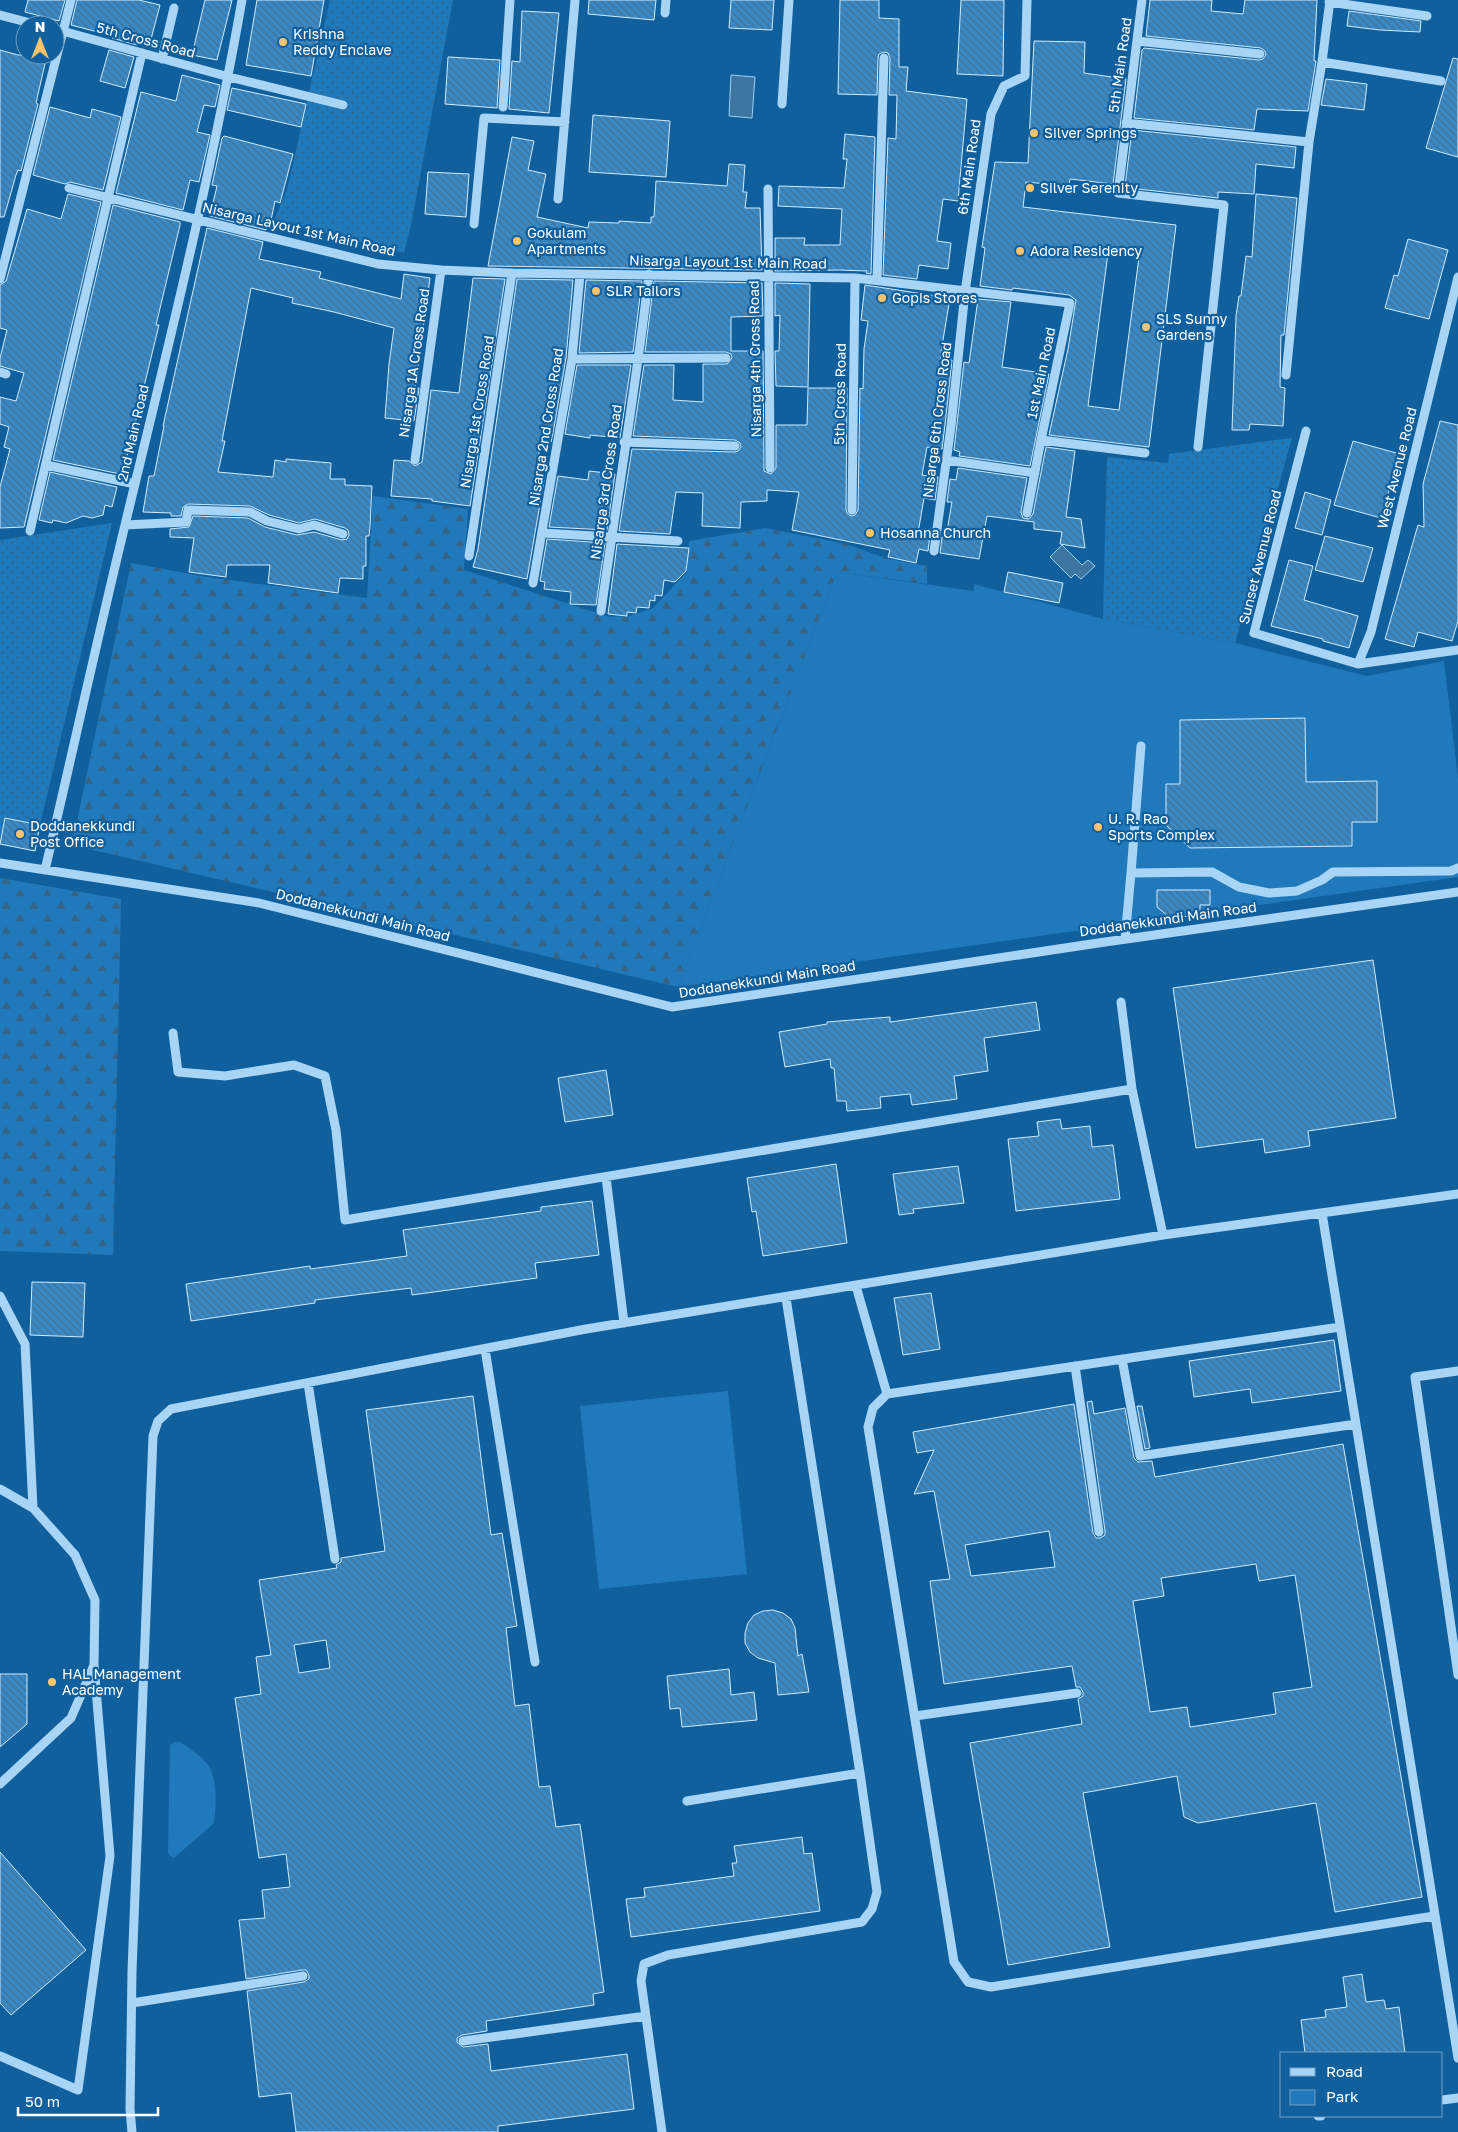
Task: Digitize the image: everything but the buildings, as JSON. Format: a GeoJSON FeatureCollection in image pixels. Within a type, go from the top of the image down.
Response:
{"type":"FeatureCollection","features":[{"type":"Feature","properties":{"kind":"street"},"geometry":{"type":"LineString","coordinates":[[65,15],[70,0]]}},
{"type":"Feature","properties":{"kind":"street","name":"2nd Main Road"},"geometry":{"type":"LineString","coordinates":[[45,870],[198,219],[229,77],[242,0]]}},
{"type":"Feature","properties":{"kind":"street"},"geometry":{"type":"LineString","coordinates":[[503,107],[510,0]]}},
{"type":"Feature","properties":{"kind":"street"},"geometry":{"type":"LineString","coordinates":[[558,199],[575,0]]}},
{"type":"Feature","properties":{"kind":"street"},"geometry":{"type":"LineString","coordinates":[[665,13],[666,0]]}},
{"type":"Feature","properties":{"kind":"street"},"geometry":{"type":"LineString","coordinates":[[782,104],[789,0]]}},
{"type":"Feature","properties":{"kind":"street","name":"6th Main Road"},"geometry":{"type":"LineString","coordinates":[[965,292],[991,114],[1004,86],[1024,76],[1027,0]]}},
{"type":"Feature","properties":{"kind":"street","name":"5th Main Road"},"geometry":{"type":"LineString","coordinates":[[1142,0],[1118,193],[1224,205],[1198,447]]}},
{"type":"Feature","properties":{"kind":"street"},"geometry":{"type":"LineString","coordinates":[[1286,375],[1309,142],[1330,1],[1426,16]]}},
{"type":"Feature","properties":{"kind":"street"},"geometry":{"type":"LineString","coordinates":[[162,58],[174,8]]}},
{"type":"Feature","properties":{"kind":"street"},"geometry":{"type":"LineString","coordinates":[[0,15],[15,19]]}},
{"type":"Feature","properties":{"kind":"street","name":"5th Cross Road"},"geometry":{"type":"LineString","coordinates":[[65,33],[229,77],[343,105]]}},
{"type":"Feature","properties":{"kind":"street"},"geometry":{"type":"LineString","coordinates":[[1137,41],[1260,54]]}},
{"type":"Feature","properties":{"kind":"street"},"geometry":{"type":"LineString","coordinates":[[30,532],[142,53]]}},
{"type":"Feature","properties":{"kind":"street"},"geometry":{"type":"LineString","coordinates":[[877,280],[884,58]]}},
{"type":"Feature","properties":{"kind":"street"},"geometry":{"type":"LineString","coordinates":[[1322,62],[1441,81]]}},
{"type":"Feature","properties":{"kind":"street"},"geometry":{"type":"LineString","coordinates":[[0,279],[51,65]]}},
{"type":"Feature","properties":{"kind":"street"},"geometry":{"type":"LineString","coordinates":[[474,224],[484,118],[565,122]]}},
{"type":"Feature","properties":{"kind":"street"},"geometry":{"type":"LineString","coordinates":[[1126,124],[1309,142]]}},
{"type":"Feature","properties":{"kind":"street","name":"Nisarga Layout 1st Main Road"},"geometry":{"type":"LineString","coordinates":[[69,188],[378,264],[441,270],[580,275],[649,274],[855,278],[1066,303]]}},
{"type":"Feature","properties":{"kind":"street","name":"Nisarga 4th Cross Road"},"geometry":{"type":"LineString","coordinates":[[768,189],[770,468]]}},
{"type":"Feature","properties":{"kind":"street","name":"Nisarga 1A Cross Road"},"geometry":{"type":"LineString","coordinates":[[415,460],[441,270]]}},
{"type":"Feature","properties":{"kind":"street","name":"Nisarga 1st Cross Road"},"geometry":{"type":"LineString","coordinates":[[469,556],[512,273]]}},
{"type":"Feature","properties":{"kind":"street","name":"Nisarga 3rd Cross Road"},"geometry":{"type":"LineString","coordinates":[[601,611],[624,442],[639,358],[649,274]]}},
{"type":"Feature","properties":{"kind":"street","name":"Nisarga 2nd Cross Road"},"geometry":{"type":"LineString","coordinates":[[533,583],[572,359],[580,275]]}},
{"type":"Feature","properties":{"kind":"street","name":"West Avenue Road"},"geometry":{"type":"LineString","coordinates":[[1358,664],[1371,632],[1458,277]]}},
{"type":"Feature","properties":{"kind":"street","name":"5th Cross Road"},"geometry":{"type":"LineString","coordinates":[[852,510],[855,278]]}},
{"type":"Feature","properties":{"kind":"street","name":"Nisarga 6th Cross Road"},"geometry":{"type":"LineString","coordinates":[[934,551],[965,292]]}},
{"type":"Feature","properties":{"kind":"street","name":"1st Main Road"},"geometry":{"type":"LineString","coordinates":[[1066,303],[1070,303],[1041,440],[1145,453]]}},
{"type":"Feature","properties":{"kind":"street"},"geometry":{"type":"LineString","coordinates":[[572,359],[726,358]]}},
{"type":"Feature","properties":{"kind":"street","name":"Sunset Avenue Road"},"geometry":{"type":"LineString","coordinates":[[1306,431],[1254,633],[1358,664],[1458,650]]}},
{"type":"Feature","properties":{"kind":"street"},"geometry":{"type":"LineString","coordinates":[[1027,513],[1041,440]]}},
{"type":"Feature","properties":{"kind":"street"},"geometry":{"type":"LineString","coordinates":[[624,442],[734,446]]}},
{"type":"Feature","properties":{"kind":"street"},"geometry":{"type":"LineString","coordinates":[[946,460],[1035,473]]}},
{"type":"Feature","properties":{"kind":"street"},"geometry":{"type":"LineString","coordinates":[[46,465],[135,484]]}},
{"type":"Feature","properties":{"kind":"street"},"geometry":{"type":"LineString","coordinates":[[125,525],[186,522],[188,510],[250,512],[267,521],[300,529],[314,525],[343,534]]}},
{"type":"Feature","properties":{"kind":"street"},"geometry":{"type":"LineString","coordinates":[[543,533],[678,541]]}},
{"type":"Feature","properties":{"kind":"street"},"geometry":{"type":"LineString","coordinates":[[1125,939],[1141,746]]}},
{"type":"Feature","properties":{"kind":"street","name":"Doddanekkundi Main Road"},"geometry":{"type":"LineString","coordinates":[[0,862],[259,903],[672,1007],[1125,939],[1458,892]]}},
{"type":"Feature","properties":{"kind":"street"},"geometry":{"type":"LineString","coordinates":[[1131,873],[1212,872],[1239,887],[1269,893],[1297,891],[1322,880],[1333,872],[1451,871],[1458,868]]}},
{"type":"Feature","properties":{"kind":"street"},"geometry":{"type":"LineString","coordinates":[[1121,1002],[1132,1088],[1163,1236]]}},
{"type":"Feature","properties":{"kind":"street"},"geometry":{"type":"LineString","coordinates":[[173,1033],[178,1072],[226,1076],[294,1065],[325,1076],[336,1130],[345,1220],[1132,1088]]}},
{"type":"Feature","properties":{"kind":"street"},"geometry":{"type":"LineString","coordinates":[[606,1177],[624,1323]]}},
{"type":"Feature","properties":{"kind":"street"},"geometry":{"type":"LineString","coordinates":[[132,2132],[130,2109],[132,2003],[153,1436],[158,1421],[171,1409],[624,1323],[1163,1236],[1458,1194]]}},
{"type":"Feature","properties":{"kind":"street"},"geometry":{"type":"LineString","coordinates":[[1322,1213],[1458,2058]]}},
{"type":"Feature","properties":{"kind":"street"},"geometry":{"type":"LineString","coordinates":[[856,1286],[887,1394]]}},
{"type":"Feature","properties":{"kind":"street"},"geometry":{"type":"LineString","coordinates":[[0,1296],[25,1344],[34,1508]]}},
{"type":"Feature","properties":{"kind":"street"},"geometry":{"type":"LineString","coordinates":[[662,2132],[641,1981],[644,1964],[668,1955],[862,1922],[872,1909],[877,1892],[786,1298]]}},
{"type":"Feature","properties":{"kind":"street"},"geometry":{"type":"LineString","coordinates":[[1340,1327],[887,1394],[872,1408],[868,1427],[954,1962],[968,1982],[991,1987],[1434,1916]]}},
{"type":"Feature","properties":{"kind":"street"},"geometry":{"type":"LineString","coordinates":[[485,1349],[535,1662]]}},
{"type":"Feature","properties":{"kind":"street"},"geometry":{"type":"LineString","coordinates":[[1122,1359],[1140,1456],[1356,1424]]}},
{"type":"Feature","properties":{"kind":"street"},"geometry":{"type":"LineString","coordinates":[[1075,1366],[1099,1532]]}},
{"type":"Feature","properties":{"kind":"street"},"geometry":{"type":"LineString","coordinates":[[1458,1371],[1415,1378],[1458,1675]]}},
{"type":"Feature","properties":{"kind":"street"},"geometry":{"type":"LineString","coordinates":[[308,1383],[335,1559]]}},
{"type":"Feature","properties":{"kind":"street"},"geometry":{"type":"LineString","coordinates":[[0,1488],[34,1508],[75,1555],[95,1600],[94,1664],[110,1856],[78,2090],[0,2056]]}},
{"type":"Feature","properties":{"kind":"street"},"geometry":{"type":"LineString","coordinates":[[0,1784],[71,1718],[94,1664]]}},
{"type":"Feature","properties":{"kind":"street"},"geometry":{"type":"LineString","coordinates":[[915,1716],[1077,1693]]}},
{"type":"Feature","properties":{"kind":"street"},"geometry":{"type":"LineString","coordinates":[[687,1801],[860,1773]]}},
{"type":"Feature","properties":{"kind":"street"},"geometry":{"type":"LineString","coordinates":[[132,2003],[303,1976]]}},
{"type":"Feature","properties":{"kind":"street"},"geometry":{"type":"LineString","coordinates":[[463,2041],[646,2016]]}},
{"type":"Feature","properties":{"kind":"street"},"geometry":{"type":"LineString","coordinates":[[1443,2100],[1458,2098]]}},
{"type":"Feature","properties":{"kind":"green space"},"geometry":{"type":"Polygon","coordinates":[[[330,0],[453,0],[411,225],[404,253],[274,220],[287,190],[330,0]]]}},
{"type":"Feature","properties":{"kind":"green space"},"geometry":{"type":"Polygon","coordinates":[[[1292,438],[1235,643],[1103,619],[1107,457],[1168,463],[1169,454],[1292,438]]]}},
{"type":"Feature","properties":{"kind":"green space"},"geometry":{"type":"Polygon","coordinates":[[[373,496],[468,509],[464,570],[610,617],[630,616],[653,608],[687,572],[689,541],[765,528],[846,544],[888,559],[927,566],[927,584],[837,572],[678,987],[72,845],[131,563],[206,577],[367,598],[373,496]]]}},
{"type":"Feature","properties":{"kind":"green space"},"geometry":{"type":"Polygon","coordinates":[[[112,523],[40,825],[5,818],[0,843],[0,540],[112,523]]]}},
{"type":"Feature","properties":{"kind":"green space","name":"U. R. Rao Sports Complex"},"geometry":{"type":"Polygon","coordinates":[[[837,572],[974,591],[974,584],[1103,619],[1235,643],[1367,676],[1444,661],[1458,778],[1458,877],[678,987],[837,572]]]}},
{"type":"Feature","properties":{"kind":"green space"},"geometry":{"type":"Polygon","coordinates":[[[0,878],[121,899],[113,1255],[0,1251],[0,878]]]}},
{"type":"Feature","properties":{"kind":"green space"},"geometry":{"type":"Polygon","coordinates":[[[728,1391],[747,1574],[599,1589],[580,1406],[728,1391]]]}},
{"type":"Feature","properties":{"kind":"green space"},"geometry":{"type":"Polygon","coordinates":[[[174,1742],[180,1742],[199,1755],[208,1765],[215,1785],[216,1801],[214,1823],[174,1858],[168,1852],[170,1745],[174,1742]]]}},
{"type":"Feature","properties":{"kind":"shaded area"},"geometry":{"type":"Polygon","coordinates":[[[731,75],[755,77],[752,118],[729,116],[731,75]]]}},
{"type":"Feature","properties":{"kind":"shaded area"},"geometry":{"type":"Polygon","coordinates":[[[1062,545],[1082,565],[1088,560],[1095,566],[1081,579],[1075,574],[1071,578],[1050,557],[1062,545]]]}},
{"type":"Feature","properties":{"kind":"place","name":"Krishna Reddy Enclave"},"geometry":{"type":"Point","coordinates":[283,42]}},
{"type":"Feature","properties":{"kind":"place","name":"Silver Springs"},"geometry":{"type":"Point","coordinates":[1034,133]}},
{"type":"Feature","properties":{"kind":"place","name":"Silver Serenity"},"geometry":{"type":"Point","coordinates":[1030,188]}},
{"type":"Feature","properties":{"kind":"place","name":"Gokulam Apartments"},"geometry":{"type":"Point","coordinates":[517,241]}},
{"type":"Feature","properties":{"kind":"place","name":"Adora Residency"},"geometry":{"type":"Point","coordinates":[1020,251]}},
{"type":"Feature","properties":{"kind":"place","name":"SLR Tailors"},"geometry":{"type":"Point","coordinates":[596,291]}},
{"type":"Feature","properties":{"kind":"place","name":"Gopis Stores"},"geometry":{"type":"Point","coordinates":[882,298]}},
{"type":"Feature","properties":{"kind":"place","name":"SLS Sunny Gardens"},"geometry":{"type":"Point","coordinates":[1146,327]}},
{"type":"Feature","properties":{"kind":"place","name":"Hosanna Church"},"geometry":{"type":"Point","coordinates":[870,533]}},
{"type":"Feature","properties":{"kind":"place","name":"U. R. Rao Sports Complex"},"geometry":{"type":"Point","coordinates":[1098,827]}},
{"type":"Feature","properties":{"kind":"place","name":"Doddanekkundi Post Office"},"geometry":{"type":"Point","coordinates":[20,834]}},
{"type":"Feature","properties":{"kind":"place","name":"HAL Management Academy"},"geometry":{"type":"Point","coordinates":[52,1682]}}]}
